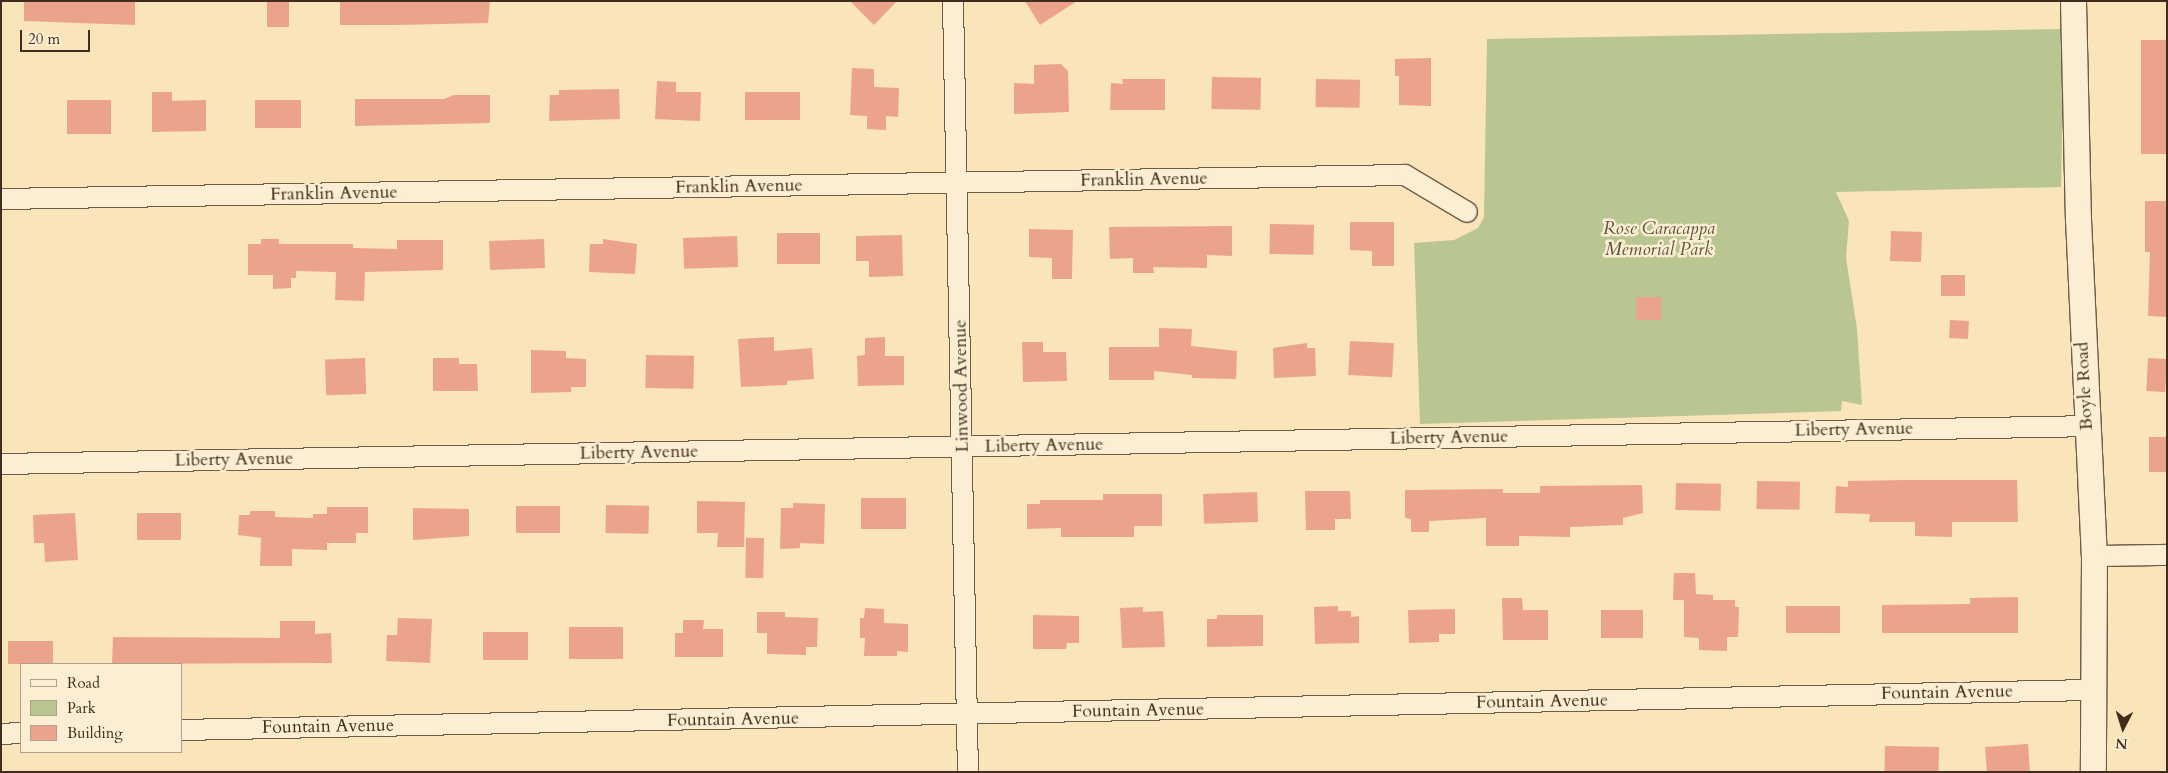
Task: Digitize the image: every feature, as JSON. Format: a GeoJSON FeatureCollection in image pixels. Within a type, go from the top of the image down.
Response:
{"type":"FeatureCollection","features":[{"type":"Feature","properties":{"kind":"street","name":"Linwood Avenue"},"geometry":{"type":"LineString","coordinates":[[953,1],[968,772]]}},
{"type":"Feature","properties":{"kind":"street","name":"Boyle Road"},"geometry":{"type":"LineString","coordinates":[[2073,1],[2087,426],[2094,556],[2093,772]]}},
{"type":"Feature","properties":{"kind":"street","name":"Franklin Avenue"},"geometry":{"type":"LineString","coordinates":[[1,199],[1405,175],[1467,212]]}},
{"type":"Feature","properties":{"kind":"street","name":"Liberty Avenue"},"geometry":{"type":"LineString","coordinates":[[1,464],[2087,426]]}},
{"type":"Feature","properties":{"kind":"street"},"geometry":{"type":"LineString","coordinates":[[2094,556],[2167,554]]}},
{"type":"Feature","properties":{"kind":"street","name":"Fountain Avenue"},"geometry":{"type":"LineString","coordinates":[[182,730],[2094,690]]}},
{"type":"Feature","properties":{"kind":"street"},"geometry":{"type":"LineString","coordinates":[[1,734],[20,733]]}},
{"type":"Feature","properties":{"kind":"green space","name":"Rose Caracappa Memorial Park"},"geometry":{"type":"Polygon","coordinates":[[[2064,29],[2061,187],[1836,192],[1849,221],[1846,258],[1857,329],[1862,405],[1842,401],[1841,411],[1420,424],[1414,243],[1454,240],[1478,228],[1484,217],[1487,39],[2064,29]]]}},
{"type":"Feature","properties":{"kind":"building"},"geometry":{"type":"Polygon","coordinates":[[[24,1],[135,1],[135,25],[24,21],[24,1]]]}},
{"type":"Feature","properties":{"kind":"building"},"geometry":{"type":"Polygon","coordinates":[[[267,1],[289,1],[289,27],[267,27],[267,1]]]}},
{"type":"Feature","properties":{"kind":"building"},"geometry":{"type":"Polygon","coordinates":[[[340,1],[490,1],[488,23],[340,25],[340,1]]]}},
{"type":"Feature","properties":{"kind":"building"},"geometry":{"type":"Polygon","coordinates":[[[850,1],[897,1],[874,25],[850,1]]]}},
{"type":"Feature","properties":{"kind":"building"},"geometry":{"type":"Polygon","coordinates":[[[1025,1],[1077,1],[1040,25],[1025,1]]]}},
{"type":"Feature","properties":{"kind":"building"},"geometry":{"type":"Polygon","coordinates":[[[2141,40],[2167,40],[2167,154],[2141,154],[2141,40]]]}},
{"type":"Feature","properties":{"kind":"building"},"geometry":{"type":"Polygon","coordinates":[[[1431,58],[1431,106],[1399,105],[1399,76],[1395,76],[1395,59],[1431,58]]]}},
{"type":"Feature","properties":{"kind":"building"},"geometry":{"type":"Polygon","coordinates":[[[1061,64],[1068,71],[1069,112],[1014,114],[1014,83],[1034,84],[1034,65],[1061,64]]]}},
{"type":"Feature","properties":{"kind":"building"},"geometry":{"type":"Polygon","coordinates":[[[852,68],[874,69],[874,87],[899,88],[898,117],[886,116],[886,130],[867,129],[867,116],[850,115],[852,68]]]}},
{"type":"Feature","properties":{"kind":"building"},"geometry":{"type":"Polygon","coordinates":[[[1212,77],[1261,78],[1260,110],[1211,109],[1212,77]]]}},
{"type":"Feature","properties":{"kind":"building"},"geometry":{"type":"Polygon","coordinates":[[[1122,79],[1165,79],[1165,110],[1110,110],[1111,83],[1123,84],[1122,79]]]}},
{"type":"Feature","properties":{"kind":"building"},"geometry":{"type":"Polygon","coordinates":[[[1316,79],[1360,80],[1360,108],[1316,107],[1316,79]]]}},
{"type":"Feature","properties":{"kind":"building"},"geometry":{"type":"Polygon","coordinates":[[[657,81],[676,82],[676,92],[701,92],[700,121],[655,119],[657,81]]]}},
{"type":"Feature","properties":{"kind":"building"},"geometry":{"type":"Polygon","coordinates":[[[619,89],[620,119],[549,121],[550,95],[559,95],[559,90],[619,89]]]}},
{"type":"Feature","properties":{"kind":"building"},"geometry":{"type":"Polygon","coordinates":[[[152,92],[172,92],[172,101],[206,100],[206,131],[152,132],[152,92]]]}},
{"type":"Feature","properties":{"kind":"building"},"geometry":{"type":"Polygon","coordinates":[[[745,92],[800,92],[800,120],[745,120],[745,92]]]}},
{"type":"Feature","properties":{"kind":"building"},"geometry":{"type":"Polygon","coordinates":[[[454,95],[490,95],[490,123],[355,126],[355,99],[444,99],[454,95]]]}},
{"type":"Feature","properties":{"kind":"building"},"geometry":{"type":"Polygon","coordinates":[[[67,100],[111,100],[111,134],[67,134],[67,100]]]}},
{"type":"Feature","properties":{"kind":"building"},"geometry":{"type":"Polygon","coordinates":[[[255,100],[301,100],[301,128],[255,128],[255,100]]]}},
{"type":"Feature","properties":{"kind":"building"},"geometry":{"type":"Polygon","coordinates":[[[2145,201],[2167,201],[2167,317],[2148,316],[2150,252],[2145,252],[2145,201]]]}},
{"type":"Feature","properties":{"kind":"building"},"geometry":{"type":"Polygon","coordinates":[[[1350,222],[1394,222],[1394,266],[1372,266],[1372,251],[1350,250],[1350,222]]]}},
{"type":"Feature","properties":{"kind":"building"},"geometry":{"type":"Polygon","coordinates":[[[1270,224],[1314,225],[1313,255],[1269,254],[1270,224]]]}},
{"type":"Feature","properties":{"kind":"building"},"geometry":{"type":"Polygon","coordinates":[[[1232,226],[1232,256],[1207,255],[1207,268],[1153,267],[1154,273],[1133,273],[1133,258],[1110,259],[1109,227],[1232,226]]]}},
{"type":"Feature","properties":{"kind":"building"},"geometry":{"type":"Polygon","coordinates":[[[1029,229],[1073,230],[1072,279],[1052,279],[1052,258],[1029,257],[1029,229]]]}},
{"type":"Feature","properties":{"kind":"building"},"geometry":{"type":"Polygon","coordinates":[[[1891,231],[1922,232],[1921,262],[1890,261],[1891,231]]]}},
{"type":"Feature","properties":{"kind":"building"},"geometry":{"type":"Polygon","coordinates":[[[777,233],[820,233],[820,264],[777,264],[777,233]]]}},
{"type":"Feature","properties":{"kind":"building"},"geometry":{"type":"Polygon","coordinates":[[[902,235],[903,276],[869,277],[869,261],[856,261],[856,236],[902,235]]]}},
{"type":"Feature","properties":{"kind":"building"},"geometry":{"type":"Polygon","coordinates":[[[737,236],[738,267],[684,269],[683,238],[737,236]]]}},
{"type":"Feature","properties":{"kind":"building"},"geometry":{"type":"Polygon","coordinates":[[[261,239],[279,239],[279,244],[353,244],[353,248],[397,249],[397,240],[443,240],[443,270],[365,272],[364,301],[335,300],[336,272],[296,271],[296,278],[291,278],[291,288],[273,289],[273,275],[248,275],[248,244],[261,244],[261,239]]]}},
{"type":"Feature","properties":{"kind":"building"},"geometry":{"type":"Polygon","coordinates":[[[544,239],[545,268],[490,270],[489,241],[544,239]]]}},
{"type":"Feature","properties":{"kind":"building"},"geometry":{"type":"Polygon","coordinates":[[[603,239],[637,244],[635,274],[589,272],[590,244],[603,244],[603,239]]]}},
{"type":"Feature","properties":{"kind":"building"},"geometry":{"type":"Polygon","coordinates":[[[1941,275],[1965,275],[1965,296],[1941,296],[1941,275]]]}},
{"type":"Feature","properties":{"kind":"building"},"geometry":{"type":"Polygon","coordinates":[[[1636,297],[1661,297],[1661,320],[1636,320],[1636,297]]]}},
{"type":"Feature","properties":{"kind":"building"},"geometry":{"type":"Polygon","coordinates":[[[1950,320],[1969,321],[1968,339],[1949,338],[1950,320]]]}},
{"type":"Feature","properties":{"kind":"building"},"geometry":{"type":"Polygon","coordinates":[[[1159,328],[1192,329],[1191,346],[1237,351],[1236,379],[1192,378],[1192,375],[1154,371],[1154,380],[1109,380],[1109,347],[1159,347],[1159,328]]]}},
{"type":"Feature","properties":{"kind":"building"},"geometry":{"type":"Polygon","coordinates":[[[774,337],[774,351],[812,348],[814,379],[787,381],[787,385],[741,387],[738,339],[774,337]]]}},
{"type":"Feature","properties":{"kind":"building"},"geometry":{"type":"Polygon","coordinates":[[[885,337],[885,356],[904,356],[904,385],[858,386],[857,356],[865,355],[865,338],[885,337]]]}},
{"type":"Feature","properties":{"kind":"building"},"geometry":{"type":"Polygon","coordinates":[[[1350,341],[1394,343],[1392,377],[1348,375],[1350,341]]]}},
{"type":"Feature","properties":{"kind":"building"},"geometry":{"type":"Polygon","coordinates":[[[1022,342],[1043,342],[1043,352],[1066,352],[1067,381],[1023,382],[1022,342]]]}},
{"type":"Feature","properties":{"kind":"building"},"geometry":{"type":"Polygon","coordinates":[[[1307,343],[1307,348],[1315,348],[1316,376],[1274,378],[1273,348],[1307,343]]]}},
{"type":"Feature","properties":{"kind":"building"},"geometry":{"type":"Polygon","coordinates":[[[531,350],[566,351],[566,358],[586,359],[586,387],[571,387],[571,392],[531,393],[531,350]]]}},
{"type":"Feature","properties":{"kind":"building"},"geometry":{"type":"Polygon","coordinates":[[[646,355],[694,356],[693,389],[645,388],[646,355]]]}},
{"type":"Feature","properties":{"kind":"building"},"geometry":{"type":"Polygon","coordinates":[[[365,358],[366,394],[326,395],[325,359],[365,358]]]}},
{"type":"Feature","properties":{"kind":"building"},"geometry":{"type":"Polygon","coordinates":[[[433,358],[459,358],[459,364],[477,364],[478,391],[433,391],[433,358]]]}},
{"type":"Feature","properties":{"kind":"building"},"geometry":{"type":"Polygon","coordinates":[[[2148,358],[2167,359],[2165,392],[2146,391],[2148,358]]]}},
{"type":"Feature","properties":{"kind":"building"},"geometry":{"type":"Polygon","coordinates":[[[2149,437],[2167,437],[2167,472],[2149,472],[2149,437]]]}},
{"type":"Feature","properties":{"kind":"building"},"geometry":{"type":"Polygon","coordinates":[[[2017,480],[2018,522],[1952,522],[1952,537],[1915,536],[1915,522],[1869,522],[1870,514],[1835,513],[1836,486],[1848,487],[1848,481],[2017,480]]]}},
{"type":"Feature","properties":{"kind":"building"},"geometry":{"type":"Polygon","coordinates":[[[1757,481],[1800,482],[1800,510],[1757,509],[1757,481]]]}},
{"type":"Feature","properties":{"kind":"building"},"geometry":{"type":"Polygon","coordinates":[[[1676,483],[1721,484],[1721,511],[1676,510],[1676,483]]]}},
{"type":"Feature","properties":{"kind":"building"},"geometry":{"type":"Polygon","coordinates":[[[1642,485],[1643,513],[1623,518],[1623,525],[1570,527],[1570,537],[1519,536],[1519,546],[1486,546],[1486,518],[1429,521],[1429,532],[1411,532],[1411,519],[1405,518],[1405,490],[1503,489],[1503,493],[1540,493],[1540,486],[1642,485]]]}},
{"type":"Feature","properties":{"kind":"building"},"geometry":{"type":"Polygon","coordinates":[[[1305,491],[1350,491],[1351,519],[1335,519],[1335,530],[1306,530],[1305,491]]]}},
{"type":"Feature","properties":{"kind":"building"},"geometry":{"type":"Polygon","coordinates":[[[1257,492],[1258,522],[1204,524],[1203,494],[1257,492]]]}},
{"type":"Feature","properties":{"kind":"building"},"geometry":{"type":"Polygon","coordinates":[[[1103,494],[1162,494],[1162,526],[1134,526],[1134,537],[1061,537],[1061,528],[1027,529],[1027,504],[1040,504],[1040,500],[1103,500],[1103,494]]]}},
{"type":"Feature","properties":{"kind":"building"},"geometry":{"type":"Polygon","coordinates":[[[861,498],[906,498],[906,529],[861,529],[861,498]]]}},
{"type":"Feature","properties":{"kind":"building"},"geometry":{"type":"Polygon","coordinates":[[[697,501],[745,502],[744,547],[717,547],[718,533],[697,533],[697,501]]]}},
{"type":"Feature","properties":{"kind":"building"},"geometry":{"type":"Polygon","coordinates":[[[793,503],[825,504],[824,544],[800,543],[800,548],[780,549],[781,508],[793,508],[793,503]]]}},
{"type":"Feature","properties":{"kind":"building"},"geometry":{"type":"Polygon","coordinates":[[[606,505],[649,506],[649,534],[606,533],[606,505]]]}},
{"type":"Feature","properties":{"kind":"building"},"geometry":{"type":"Polygon","coordinates":[[[516,506],[560,506],[560,533],[516,533],[516,506]]]}},
{"type":"Feature","properties":{"kind":"building"},"geometry":{"type":"Polygon","coordinates":[[[327,507],[368,507],[368,533],[356,533],[356,543],[327,543],[327,550],[292,549],[292,566],[260,566],[261,538],[238,535],[239,515],[250,515],[250,511],[275,511],[275,517],[313,518],[313,514],[327,514],[327,507]]]}},
{"type":"Feature","properties":{"kind":"building"},"geometry":{"type":"Polygon","coordinates":[[[413,508],[469,509],[469,536],[413,540],[413,508]]]}},
{"type":"Feature","properties":{"kind":"building"},"geometry":{"type":"Polygon","coordinates":[[[75,513],[78,560],[45,562],[44,543],[34,543],[33,515],[75,513]]]}},
{"type":"Feature","properties":{"kind":"building"},"geometry":{"type":"Polygon","coordinates":[[[137,513],[181,513],[181,540],[137,540],[137,513]]]}},
{"type":"Feature","properties":{"kind":"building"},"geometry":{"type":"Polygon","coordinates":[[[746,538],[764,538],[763,578],[745,578],[746,538]]]}},
{"type":"Feature","properties":{"kind":"building"},"geometry":{"type":"Polygon","coordinates":[[[1674,573],[1695,573],[1696,594],[1713,595],[1713,600],[1735,600],[1735,607],[1739,607],[1738,637],[1727,637],[1727,651],[1699,650],[1699,638],[1684,637],[1684,600],[1673,600],[1674,573]]]}},
{"type":"Feature","properties":{"kind":"building"},"geometry":{"type":"Polygon","coordinates":[[[2018,597],[2018,633],[1882,633],[1882,605],[1970,604],[1970,598],[2018,597]]]}},
{"type":"Feature","properties":{"kind":"building"},"geometry":{"type":"Polygon","coordinates":[[[1502,598],[1522,598],[1523,610],[1548,610],[1548,640],[1503,640],[1502,598]]]}},
{"type":"Feature","properties":{"kind":"building"},"geometry":{"type":"Polygon","coordinates":[[[1338,606],[1338,611],[1351,611],[1351,617],[1359,616],[1359,643],[1315,644],[1314,607],[1338,606]]]}},
{"type":"Feature","properties":{"kind":"building"},"geometry":{"type":"Polygon","coordinates":[[[1786,606],[1840,606],[1840,633],[1786,633],[1786,606]]]}},
{"type":"Feature","properties":{"kind":"building"},"geometry":{"type":"Polygon","coordinates":[[[1143,607],[1143,612],[1163,611],[1165,647],[1122,648],[1120,608],[1143,607]]]}},
{"type":"Feature","properties":{"kind":"building"},"geometry":{"type":"Polygon","coordinates":[[[865,608],[884,609],[884,623],[908,624],[908,652],[897,651],[897,656],[864,656],[865,638],[860,638],[860,618],[864,618],[865,608]]]}},
{"type":"Feature","properties":{"kind":"building"},"geometry":{"type":"Polygon","coordinates":[[[1455,609],[1455,634],[1439,634],[1439,642],[1409,643],[1408,610],[1455,609]]]}},
{"type":"Feature","properties":{"kind":"building"},"geometry":{"type":"Polygon","coordinates":[[[1601,610],[1643,610],[1643,638],[1601,638],[1601,610]]]}},
{"type":"Feature","properties":{"kind":"building"},"geometry":{"type":"Polygon","coordinates":[[[757,612],[785,612],[785,617],[818,618],[817,647],[806,647],[806,655],[767,654],[767,633],[757,633],[757,612]]]}},
{"type":"Feature","properties":{"kind":"building"},"geometry":{"type":"Polygon","coordinates":[[[1033,615],[1079,616],[1079,643],[1067,643],[1066,649],[1033,649],[1033,615]]]}},
{"type":"Feature","properties":{"kind":"building"},"geometry":{"type":"Polygon","coordinates":[[[1217,615],[1263,615],[1263,646],[1207,647],[1207,619],[1217,619],[1217,615]]]}},
{"type":"Feature","properties":{"kind":"building"},"geometry":{"type":"Polygon","coordinates":[[[398,618],[432,619],[430,663],[386,661],[387,635],[397,635],[398,618]]]}},
{"type":"Feature","properties":{"kind":"building"},"geometry":{"type":"Polygon","coordinates":[[[683,620],[704,620],[703,629],[723,629],[723,657],[675,657],[675,633],[683,633],[683,620]]]}},
{"type":"Feature","properties":{"kind":"building"},"geometry":{"type":"Polygon","coordinates":[[[280,621],[315,621],[315,634],[331,633],[332,663],[112,663],[113,637],[280,638],[280,621]]]}},
{"type":"Feature","properties":{"kind":"building"},"geometry":{"type":"Polygon","coordinates":[[[569,627],[623,627],[623,659],[569,659],[569,627]]]}},
{"type":"Feature","properties":{"kind":"building"},"geometry":{"type":"Polygon","coordinates":[[[483,632],[528,632],[528,660],[483,660],[483,632]]]}},
{"type":"Feature","properties":{"kind":"building"},"geometry":{"type":"Polygon","coordinates":[[[8,641],[53,641],[53,663],[8,664],[8,641]]]}},
{"type":"Feature","properties":{"kind":"building"},"geometry":{"type":"Polygon","coordinates":[[[2028,744],[2030,772],[1987,772],[1985,747],[2028,744]]]}},
{"type":"Feature","properties":{"kind":"building"},"geometry":{"type":"Polygon","coordinates":[[[1885,746],[1939,747],[1939,772],[1885,772],[1885,746]]]}}]}
